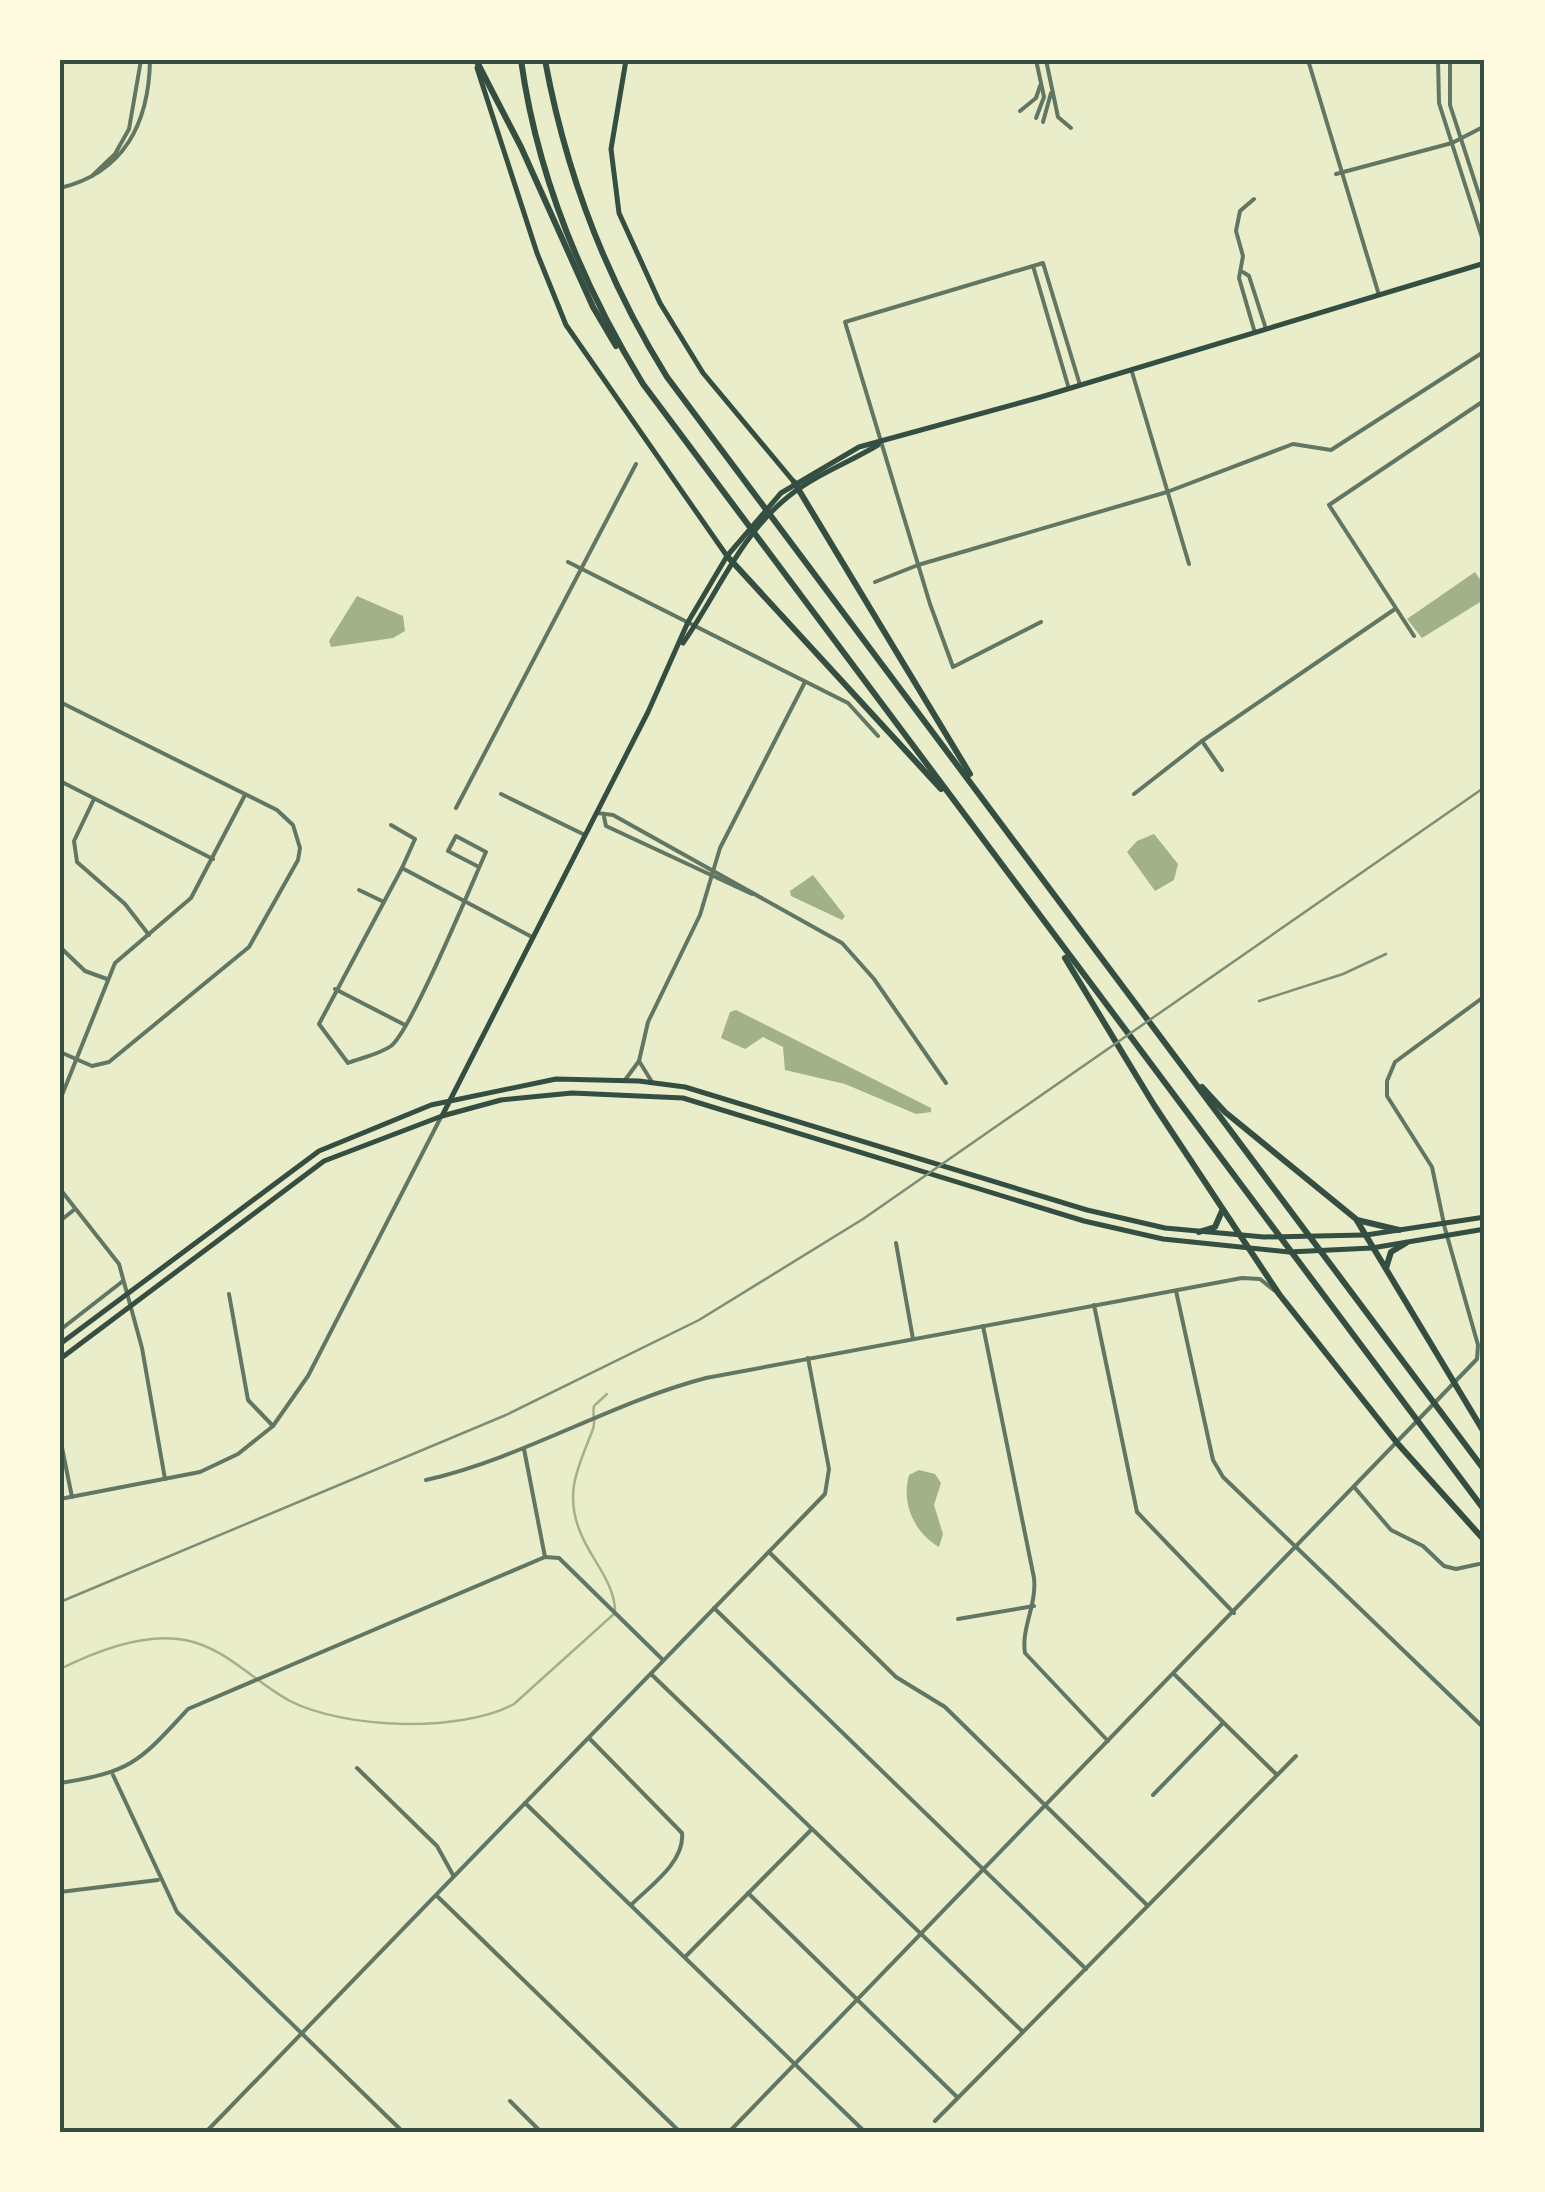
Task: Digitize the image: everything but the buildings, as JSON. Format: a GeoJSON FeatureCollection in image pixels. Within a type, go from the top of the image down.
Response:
{"type":"FeatureCollection","features":[{"type":"Feature","properties":{"kind":"highway"},"geometry":{"type":"LineString","coordinates":[[475,60],[522,147],[593,307],[630,363],[731,505],[1485,1511]]}},
{"type":"Feature","properties":{"kind":"highway"},"geometry":{"type":"LineString","coordinates":[[522,60],[556,198],[594,296],[630,363]]}},
{"type":"Feature","properties":{"kind":"highway"},"geometry":{"type":"LineString","coordinates":[[546,60],[577,190],[613,281],[667,377],[1485,1471]]}},
{"type":"Feature","properties":{"kind":"highway"},"geometry":{"type":"LineString","coordinates":[[796,486],[1006,829]]}},
{"type":"Feature","properties":{"kind":"highway"},"geometry":{"type":"LineString","coordinates":[[729,559],[888,727],[965,817]]}},
{"type":"Feature","properties":{"kind":"highway"},"geometry":{"type":"LineString","coordinates":[[1050,931],[1139,1081],[1279,1294],[1398,1444],[1485,1540]]}},
{"type":"Feature","properties":{"kind":"highway"},"geometry":{"type":"LineString","coordinates":[[1174,1056],[1224,1112],[1356,1220],[1485,1434]]}},
{"type":"Feature","properties":{"kind":"highway"},"geometry":{"type":"LineString","coordinates":[[1199,1232],[1216,1227],[1221,1204]]}},
{"type":"Feature","properties":{"kind":"highway"},"geometry":{"type":"LineString","coordinates":[[1356,1220],[1400,1230]]}},
{"type":"Feature","properties":{"kind":"highway"},"geometry":{"type":"LineString","coordinates":[[1387,1274],[1386,1258],[1406,1243]]}},
{"type":"Feature","properties":{"kind":"main road"},"geometry":{"type":"LineString","coordinates":[[475,60],[537,253],[566,325],[729,559]]}},
{"type":"Feature","properties":{"kind":"main road"},"geometry":{"type":"LineString","coordinates":[[626,60],[611,149],[612,179],[630,240],[660,303],[703,373],[796,486]]}},
{"type":"Feature","properties":{"kind":"main road"},"geometry":{"type":"LineString","coordinates":[[442,1116],[691,624],[729,559],[796,486],[880,444],[1485,263]]}},
{"type":"Feature","properties":{"kind":"main road"},"geometry":{"type":"LineString","coordinates":[[60,1344],[319,1152],[453,1098],[556,1079],[624,1080],[685,1087],[1087,1210],[1199,1232],[1240,1236],[1366,1236],[1485,1217]]}},
{"type":"Feature","properties":{"kind":"main road"},"geometry":{"type":"LineString","coordinates":[[60,1359],[324,1162],[442,1116],[501,1100],[572,1092],[683,1098],[1084,1221],[1200,1246],[1250,1250],[1372,1248],[1485,1229]]}},
{"type":"Feature","properties":{"kind":"street"},"geometry":{"type":"LineString","coordinates":[[92,176],[114,154],[130,129],[141,60]]}},
{"type":"Feature","properties":{"kind":"street"},"geometry":{"type":"LineString","coordinates":[[60,188],[92,176],[118,158],[140,125],[148,102],[150,60]]}},
{"type":"Feature","properties":{"kind":"street"},"geometry":{"type":"LineString","coordinates":[[1036,60],[1043,106],[1036,118]]}},
{"type":"Feature","properties":{"kind":"street"},"geometry":{"type":"LineString","coordinates":[[1046,60],[1058,118],[1071,128]]}},
{"type":"Feature","properties":{"kind":"street"},"geometry":{"type":"LineString","coordinates":[[1308,60],[1339,174],[1379,295]]}},
{"type":"Feature","properties":{"kind":"street"},"geometry":{"type":"LineString","coordinates":[[1438,60],[1438,92],[1450,143],[1485,247]]}},
{"type":"Feature","properties":{"kind":"street"},"geometry":{"type":"LineString","coordinates":[[1450,60],[1448,90],[1485,213]]}},
{"type":"Feature","properties":{"kind":"street"},"geometry":{"type":"LineString","coordinates":[[1020,111],[1036,98],[1040,82]]}},
{"type":"Feature","properties":{"kind":"street"},"geometry":{"type":"LineString","coordinates":[[1042,122],[1051,90]]}},
{"type":"Feature","properties":{"kind":"street"},"geometry":{"type":"LineString","coordinates":[[1339,174],[1450,143],[1485,126]]}},
{"type":"Feature","properties":{"kind":"street"},"geometry":{"type":"LineString","coordinates":[[1254,199],[1236,220],[1243,272],[1239,278],[1255,333]]}},
{"type":"Feature","properties":{"kind":"street"},"geometry":{"type":"LineString","coordinates":[[1041,622],[954,667],[918,565],[845,322],[1044,263],[1080,386]]}},
{"type":"Feature","properties":{"kind":"street"},"geometry":{"type":"LineString","coordinates":[[1033,266],[1068,389]]}},
{"type":"Feature","properties":{"kind":"street"},"geometry":{"type":"LineString","coordinates":[[1243,272],[1249,276],[1266,330]]}},
{"type":"Feature","properties":{"kind":"street"},"geometry":{"type":"LineString","coordinates":[[875,582],[918,565],[1167,492],[1293,444],[1331,450],[1485,352]]}},
{"type":"Feature","properties":{"kind":"street"},"geometry":{"type":"LineString","coordinates":[[1131,370],[1189,564]]}},
{"type":"Feature","properties":{"kind":"street"},"geometry":{"type":"LineString","coordinates":[[1414,636],[1329,505],[1485,400]]}},
{"type":"Feature","properties":{"kind":"street"},"geometry":{"type":"LineString","coordinates":[[456,808],[636,464]]}},
{"type":"Feature","properties":{"kind":"street"},"geometry":{"type":"LineString","coordinates":[[568,562],[848,703],[878,736]]}},
{"type":"Feature","properties":{"kind":"street"},"geometry":{"type":"LineString","coordinates":[[1134,794],[1202,741],[1396,609]]}},
{"type":"Feature","properties":{"kind":"street"},"geometry":{"type":"LineString","coordinates":[[624,1080],[639,1061],[648,1022],[700,916],[712,868],[805,682]]}},
{"type":"Feature","properties":{"kind":"street"},"geometry":{"type":"LineString","coordinates":[[60,702],[286,816],[300,848],[262,928],[234,963],[109,1062],[92,1066],[60,1052]]}},
{"type":"Feature","properties":{"kind":"street"},"geometry":{"type":"LineString","coordinates":[[1202,741],[1222,770]]}},
{"type":"Feature","properties":{"kind":"street"},"geometry":{"type":"LineString","coordinates":[[60,781],[213,859]]}},
{"type":"Feature","properties":{"kind":"street"},"geometry":{"type":"LineString","coordinates":[[500,794],[585,836]]}},
{"type":"Feature","properties":{"kind":"street"},"geometry":{"type":"LineString","coordinates":[[60,1100],[107,978],[120,957],[191,898],[246,795]]}},
{"type":"Feature","properties":{"kind":"street"},"geometry":{"type":"LineString","coordinates":[[94,799],[74,842],[77,862],[125,904],[149,935]]}},
{"type":"Feature","properties":{"kind":"street"},"geometry":{"type":"LineString","coordinates":[[596,813],[604,817],[613,815],[842,943],[877,984],[946,1083]]}},
{"type":"Feature","properties":{"kind":"street"},"geometry":{"type":"LineString","coordinates":[[604,817],[606,826],[757,896]]}},
{"type":"Feature","properties":{"kind":"street"},"geometry":{"type":"LineString","coordinates":[[391,825],[416,839],[319,1024],[348,1063],[391,1047],[464,902],[486,852],[456,836],[448,850],[479,867]]}},
{"type":"Feature","properties":{"kind":"street"},"geometry":{"type":"LineString","coordinates":[[402,868],[532,937]]}},
{"type":"Feature","properties":{"kind":"street"},"geometry":{"type":"LineString","coordinates":[[359,890],[384,902]]}},
{"type":"Feature","properties":{"kind":"street"},"geometry":{"type":"LineString","coordinates":[[60,946],[86,971],[107,978]]}},
{"type":"Feature","properties":{"kind":"street"},"geometry":{"type":"LineString","coordinates":[[335,989],[405,1024]]}},
{"type":"Feature","properties":{"kind":"street"},"geometry":{"type":"LineString","coordinates":[[732,2131],[1477,1359],[1478,1345],[1432,1167],[1387,1096],[1387,1080],[1395,1062],[1485,996]]}},
{"type":"Feature","properties":{"kind":"street"},"geometry":{"type":"LineString","coordinates":[[639,1061],[654,1082]]}},
{"type":"Feature","properties":{"kind":"street"},"geometry":{"type":"LineString","coordinates":[[60,1500],[165,1480],[218,1465],[273,1426],[308,1376],[442,1116]]}},
{"type":"Feature","properties":{"kind":"street"},"geometry":{"type":"LineString","coordinates":[[60,1189],[119,1264],[131,1305],[165,1480]]}},
{"type":"Feature","properties":{"kind":"street"},"geometry":{"type":"LineString","coordinates":[[60,1221],[76,1209]]}},
{"type":"Feature","properties":{"kind":"street"},"geometry":{"type":"LineString","coordinates":[[896,1244],[913,1339]]}},
{"type":"Feature","properties":{"kind":"street"},"geometry":{"type":"LineString","coordinates":[[426,1480],[470,1470],[676,1386],[1242,1278],[1260,1279],[1279,1294]]}},
{"type":"Feature","properties":{"kind":"street"},"geometry":{"type":"LineString","coordinates":[[60,1330],[124,1280]]}},
{"type":"Feature","properties":{"kind":"street"},"geometry":{"type":"LineString","coordinates":[[1176,1290],[1213,1460],[1223,1477],[1485,1729]]}},
{"type":"Feature","properties":{"kind":"street"},"geometry":{"type":"LineString","coordinates":[[229,1294],[248,1400],[273,1426]]}},
{"type":"Feature","properties":{"kind":"street"},"geometry":{"type":"LineString","coordinates":[[1094,1305],[1137,1512],[1234,1613]]}},
{"type":"Feature","properties":{"kind":"street"},"geometry":{"type":"LineString","coordinates":[[983,1326],[1034,1578],[1034,1606],[1023,1639],[1025,1654],[1108,1742]]}},
{"type":"Feature","properties":{"kind":"street"},"geometry":{"type":"LineString","coordinates":[[206,2132],[825,1494],[829,1483],[808,1358]]}},
{"type":"Feature","properties":{"kind":"street"},"geometry":{"type":"LineString","coordinates":[[1477,1359],[1485,1366]]}},
{"type":"Feature","properties":{"kind":"street"},"geometry":{"type":"LineString","coordinates":[[60,1438],[72,1497]]}},
{"type":"Feature","properties":{"kind":"street"},"geometry":{"type":"LineString","coordinates":[[524,1448],[545,1558]]}},
{"type":"Feature","properties":{"kind":"street"},"geometry":{"type":"LineString","coordinates":[[1356,1488],[1391,1530],[1423,1546],[1444,1566],[1456,1569],[1478,1564]]}},
{"type":"Feature","properties":{"kind":"street"},"geometry":{"type":"LineString","coordinates":[[769,1552],[896,1677],[944,1707],[1147,1905]]}},
{"type":"Feature","properties":{"kind":"street"},"geometry":{"type":"LineString","coordinates":[[60,1783],[113,1775],[149,1751],[198,1704],[545,1558],[558,1558],[663,1660]]}},
{"type":"Feature","properties":{"kind":"street"},"geometry":{"type":"LineString","coordinates":[[958,1619],[1034,1606]]}},
{"type":"Feature","properties":{"kind":"street"},"geometry":{"type":"LineString","coordinates":[[714,1608],[1086,1969]]}},
{"type":"Feature","properties":{"kind":"street"},"geometry":{"type":"LineString","coordinates":[[651,1673],[1022,2031]]}},
{"type":"Feature","properties":{"kind":"street"},"geometry":{"type":"LineString","coordinates":[[1174,1674],[1276,1774]]}},
{"type":"Feature","properties":{"kind":"street"},"geometry":{"type":"LineString","coordinates":[[1153,1795],[1223,1723]]}},
{"type":"Feature","properties":{"kind":"street"},"geometry":{"type":"LineString","coordinates":[[589,1738],[682,1834],[684,1846],[676,1858],[631,1905]]}},
{"type":"Feature","properties":{"kind":"street"},"geometry":{"type":"LineString","coordinates":[[935,2121],[1296,1756]]}},
{"type":"Feature","properties":{"kind":"street"},"geometry":{"type":"LineString","coordinates":[[357,1768],[437,1846],[454,1877]]}},
{"type":"Feature","properties":{"kind":"street"},"geometry":{"type":"LineString","coordinates":[[113,1775],[176,1912],[403,2132]]}},
{"type":"Feature","properties":{"kind":"street"},"geometry":{"type":"LineString","coordinates":[[526,1803],[865,2132]]}},
{"type":"Feature","properties":{"kind":"street"},"geometry":{"type":"LineString","coordinates":[[685,1957],[812,1829]]}},
{"type":"Feature","properties":{"kind":"street"},"geometry":{"type":"LineString","coordinates":[[60,1892],[158,1880]]}},
{"type":"Feature","properties":{"kind":"street"},"geometry":{"type":"LineString","coordinates":[[748,1894],[958,2097]]}},
{"type":"Feature","properties":{"kind":"street"},"geometry":{"type":"LineString","coordinates":[[437,1896],[680,2132]]}},
{"type":"Feature","properties":{"kind":"street"},"geometry":{"type":"LineString","coordinates":[[510,2101],[541,2132]]}},
{"type":"Feature","properties":{"kind":"shaded area"},"geometry":{"type":"Polygon","coordinates":[[[1475,572],[1485,587],[1485,599],[1422,638],[1407,619],[1475,572]]]}},
{"type":"Feature","properties":{"kind":"shaded area"},"geometry":{"type":"Polygon","coordinates":[[[357,596],[403,616],[405,631],[393,638],[331,647],[329,641],[357,596]]]}},
{"type":"Feature","properties":{"kind":"shaded area"},"geometry":{"type":"Polygon","coordinates":[[[1154,834],[1178,864],[1174,880],[1155,891],[1127,852],[1137,841],[1154,834]]]}},
{"type":"Feature","properties":{"kind":"shaded area"},"geometry":{"type":"Polygon","coordinates":[[[813,875],[845,916],[842,920],[791,896],[790,891],[813,875]]]}},
{"type":"Feature","properties":{"kind":"shaded area"},"geometry":{"type":"Polygon","coordinates":[[[736,1010],[931,1108],[931,1112],[916,1114],[845,1084],[785,1070],[783,1047],[763,1037],[745,1049],[721,1038],[730,1012],[736,1010]]]}},
{"type":"Feature","properties":{"kind":"shaded area"},"geometry":{"type":"Polygon","coordinates":[[[919,1470],[935,1474],[941,1483],[934,1505],[943,1534],[939,1547],[916,1525],[908,1507],[909,1475],[919,1470]]]}},
{"type":"Feature","properties":{"kind":"waterway"},"geometry":{"type":"LineString","coordinates":[[60,1669],[121,1645],[169,1638],[214,1650],[290,1701],[341,1717],[371,1722],[434,1723],[464,1720],[514,1704],[615,1613],[612,1592],[581,1534],[573,1505],[578,1467],[594,1426],[594,1406],[607,1394]]}},
{"type":"Feature","properties":{"kind":"railway"},"geometry":{"type":"LineString","coordinates":[[60,1602],[506,1415],[699,1320],[863,1219],[1485,787]]}},
{"type":"Feature","properties":{"kind":"railway"},"geometry":{"type":"LineString","coordinates":[[1259,1001],[1343,974],[1386,954]]}}]}
